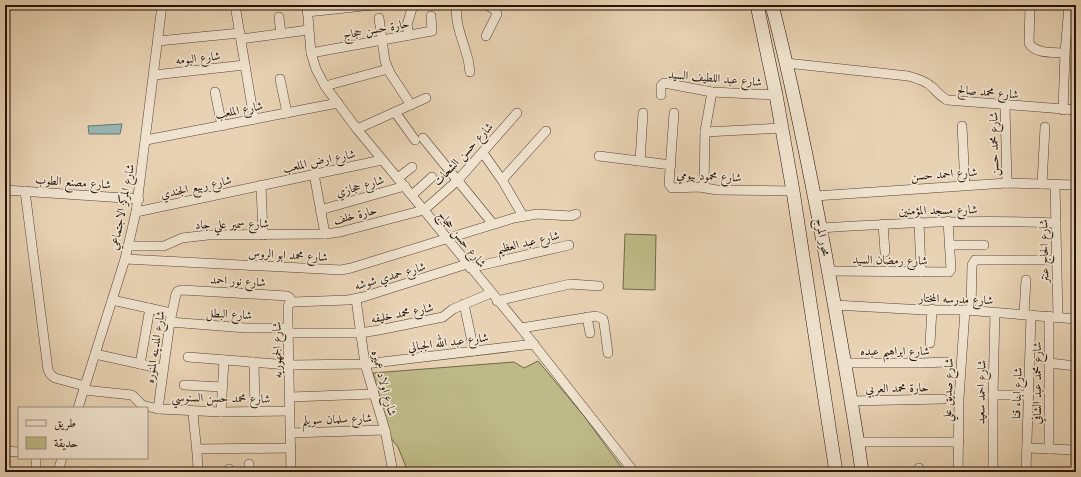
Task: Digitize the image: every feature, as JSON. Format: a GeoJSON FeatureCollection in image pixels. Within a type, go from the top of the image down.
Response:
{"type":"FeatureCollection","features":[{"type":"Feature","properties":{"kind":"main road","name":"محور المرج"},"geometry":{"type":"LineString","coordinates":[[757,5],[788,160],[836,472]]}},
{"type":"Feature","properties":{"kind":"main road","name":"محور المرج"},"geometry":{"type":"LineString","coordinates":[[772,5],[815,196],[829,271],[862,472]]}},
{"type":"Feature","properties":{"kind":"main road"},"geometry":{"type":"LineString","coordinates":[[788,160],[806,156]]}},
{"type":"Feature","properties":{"kind":"street","name":"شارع المركز الاجتماعي"},"geometry":{"type":"LineString","coordinates":[[78,407],[125,259],[136,212],[162,5]]}},
{"type":"Feature","properties":{"kind":"street"},"geometry":{"type":"LineString","coordinates":[[235,5],[254,119]]}},
{"type":"Feature","properties":{"kind":"street"},"geometry":{"type":"LineString","coordinates":[[307,9],[373,5]]}},
{"type":"Feature","properties":{"kind":"street"},"geometry":{"type":"LineString","coordinates":[[409,35],[407,25],[412,5]]}},
{"type":"Feature","properties":{"kind":"street"},"geometry":{"type":"LineString","coordinates":[[457,5],[456,15],[462,43],[468,57],[470,72]]}},
{"type":"Feature","properties":{"kind":"street"},"geometry":{"type":"LineString","coordinates":[[486,36],[497,14],[495,10],[487,5]]}},
{"type":"Feature","properties":{"kind":"street"},"geometry":{"type":"LineString","coordinates":[[1030,5],[1030,43],[1032,47],[1036,50],[1065,53]]}},
{"type":"Feature","properties":{"kind":"street"},"geometry":{"type":"LineString","coordinates":[[1063,110],[1065,53],[1072,23],[1069,5]]}},
{"type":"Feature","properties":{"kind":"street","name":"شارع حسن حجاج"},"geometry":{"type":"LineString","coordinates":[[307,9],[311,53],[316,69],[325,86],[357,130],[405,186],[494,297],[534,344],[634,472]]}},
{"type":"Feature","properties":{"kind":"street","name":"حارة حسن حجاج"},"geometry":{"type":"LineString","coordinates":[[311,53],[432,31],[431,16]]}},
{"type":"Feature","properties":{"kind":"street"},"geometry":{"type":"LineString","coordinates":[[279,17],[281,34]]}},
{"type":"Feature","properties":{"kind":"street"},"geometry":{"type":"LineString","coordinates":[[379,18],[385,61],[388,69],[411,105]]}},
{"type":"Feature","properties":{"kind":"street"},"geometry":{"type":"LineString","coordinates":[[158,41],[281,34],[308,30]]}},
{"type":"Feature","properties":{"kind":"street","name":"شارع محمد صالح"},"geometry":{"type":"LineString","coordinates":[[786,62],[908,76],[920,79],[932,86],[939,96],[947,100],[1006,106],[1076,110]]}},
{"type":"Feature","properties":{"kind":"street","name":"شارع البومه"},"geometry":{"type":"LineString","coordinates":[[154,75],[245,65]]}},
{"type":"Feature","properties":{"kind":"street"},"geometry":{"type":"LineString","coordinates":[[325,86],[388,69]]}},
{"type":"Feature","properties":{"kind":"street"},"geometry":{"type":"LineString","coordinates":[[280,79],[286,113]]}},
{"type":"Feature","properties":{"kind":"street","name":"شارع عبد اللطيف السيد"},"geometry":{"type":"LineString","coordinates":[[661,95],[661,86],[664,83],[712,92],[776,95]]}},
{"type":"Feature","properties":{"kind":"street"},"geometry":{"type":"LineString","coordinates":[[215,92],[222,126]]}},
{"type":"Feature","properties":{"kind":"street"},"geometry":{"type":"LineString","coordinates":[[704,187],[705,132],[712,92]]}},
{"type":"Feature","properties":{"kind":"street"},"geometry":{"type":"LineString","coordinates":[[357,130],[426,98]]}},
{"type":"Feature","properties":{"kind":"street","name":"شارع الملعب"},"geometry":{"type":"LineString","coordinates":[[146,140],[338,103]]}},
{"type":"Feature","properties":{"kind":"street","name":"شارع محمد حسن"},"geometry":{"type":"LineString","coordinates":[[1006,106],[1007,183]]}},
{"type":"Feature","properties":{"kind":"street"},"geometry":{"type":"LineString","coordinates":[[395,112],[458,180],[493,224]]}},
{"type":"Feature","properties":{"kind":"street","name":"شارع حسن الشحات"},"geometry":{"type":"LineString","coordinates":[[424,210],[458,180],[517,113]]}},
{"type":"Feature","properties":{"kind":"street"},"geometry":{"type":"LineString","coordinates":[[640,161],[643,113]]}},
{"type":"Feature","properties":{"kind":"street"},"geometry":{"type":"LineString","coordinates":[[671,165],[674,113]]}},
{"type":"Feature","properties":{"kind":"street"},"geometry":{"type":"LineString","coordinates":[[962,126],[965,185]]}},
{"type":"Feature","properties":{"kind":"street"},"geometry":{"type":"LineString","coordinates":[[1042,184],[1045,127]]}},
{"type":"Feature","properties":{"kind":"street"},"geometry":{"type":"LineString","coordinates":[[705,132],[782,128]]}},
{"type":"Feature","properties":{"kind":"street"},"geometry":{"type":"LineString","coordinates":[[502,180],[546,131]]}},
{"type":"Feature","properties":{"kind":"street"},"geometry":{"type":"LineString","coordinates":[[483,153],[502,180],[523,216]]}},
{"type":"Feature","properties":{"kind":"street","name":"شارع محمود بيومي"},"geometry":{"type":"LineString","coordinates":[[599,156],[671,165],[670,187],[704,187],[717,190],[793,191]]}},
{"type":"Feature","properties":{"kind":"street","name":"شارع ارض الملعب"},"geometry":{"type":"LineString","coordinates":[[261,185],[382,160]]}},
{"type":"Feature","properties":{"kind":"street"},"geometry":{"type":"LineString","coordinates":[[398,178],[412,167]]}},
{"type":"Feature","properties":{"kind":"street"},"geometry":{"type":"LineString","coordinates":[[314,174],[325,234]]}},
{"type":"Feature","properties":{"kind":"street"},"geometry":{"type":"LineString","coordinates":[[412,195],[432,177]]}},
{"type":"Feature","properties":{"kind":"street","name":"شارع احمد حسن"},"geometry":{"type":"LineString","coordinates":[[815,196],[1007,183],[1076,185]]}},
{"type":"Feature","properties":{"kind":"street","name":"شارع الحاج عنتر"},"geometry":{"type":"LineString","coordinates":[[1053,316],[1057,260],[1055,184]]}},
{"type":"Feature","properties":{"kind":"street"},"geometry":{"type":"LineString","coordinates":[[261,185],[263,235]]}},
{"type":"Feature","properties":{"kind":"street","name":"شارع ربيع الجندي"},"geometry":{"type":"LineString","coordinates":[[136,212],[261,185]]}},
{"type":"Feature","properties":{"kind":"street","name":"شارع حجازي"},"geometry":{"type":"LineString","coordinates":[[320,210],[405,186]]}},
{"type":"Feature","properties":{"kind":"street","name":"شارع مصنع الطوب"},"geometry":{"type":"LineString","coordinates":[[5,190],[138,199]]}},
{"type":"Feature","properties":{"kind":"street","name":"شارع محمد حسن السنوسي"},"geometry":{"type":"LineString","coordinates":[[25,191],[48,370],[51,376],[84,388],[132,395],[142,405],[158,409],[221,412],[290,411]]}},
{"type":"Feature","properties":{"kind":"street","name":"حارة خلف"},"geometry":{"type":"LineString","coordinates":[[290,235],[340,232],[424,210]]}},
{"type":"Feature","properties":{"kind":"street","name":"شارع محمد ابو الروس"},"geometry":{"type":"LineString","coordinates":[[125,259],[341,270],[523,216],[554,214],[571,216],[576,214]]}},
{"type":"Feature","properties":{"kind":"street"},"geometry":{"type":"LineString","coordinates":[[919,222],[921,272]]}},
{"type":"Feature","properties":{"kind":"street","name":"شارع مسجد المؤمنين"},"geometry":{"type":"LineString","coordinates":[[821,228],[919,222],[1056,223]]}},
{"type":"Feature","properties":{"kind":"street"},"geometry":{"type":"LineString","coordinates":[[948,222],[949,245],[984,245]]}},
{"type":"Feature","properties":{"kind":"street"},"geometry":{"type":"LineString","coordinates":[[883,224],[885,252]]}},
{"type":"Feature","properties":{"kind":"street","name":"شارع سمير علي جاد"},"geometry":{"type":"LineString","coordinates":[[128,246],[164,246],[182,238],[208,235],[290,235]]}},
{"type":"Feature","properties":{"kind":"street","name":"شارع عبد العظيم"},"geometry":{"type":"LineString","coordinates":[[469,266],[569,245]]}},
{"type":"Feature","properties":{"kind":"street","name":"شارع رمضان السيد"},"geometry":{"type":"LineString","coordinates":[[829,271],[948,273],[950,271],[949,245]]}},
{"type":"Feature","properties":{"kind":"street","name":"شارع صديق علي"},"geometry":{"type":"LineString","coordinates":[[958,472],[959,398],[973,261],[977,259],[1057,260]]}},
{"type":"Feature","properties":{"kind":"street","name":"شارع حمدي شوشه"},"geometry":{"type":"LineString","coordinates":[[292,302],[356,299],[469,266]]}},
{"type":"Feature","properties":{"kind":"street","name":"شارع ابناء قنا"},"geometry":{"type":"LineString","coordinates":[[1026,280],[1029,395],[1026,472]]}},
{"type":"Feature","properties":{"kind":"street","name":"شارع محمد خليفه"},"geometry":{"type":"LineString","coordinates":[[288,330],[360,333],[440,318],[453,309],[464,304],[494,297],[570,284],[599,286]]}},
{"type":"Feature","properties":{"kind":"street","name":"شارع نور احمد"},"geometry":{"type":"LineString","coordinates":[[179,290],[287,296],[292,302]]}},
{"type":"Feature","properties":{"kind":"street","name":"شارع المدينه المنوره"},"geometry":{"type":"LineString","coordinates":[[158,409],[171,318],[176,294],[179,290]]}},
{"type":"Feature","properties":{"kind":"street","name":"شارع اولاد عميره"},"geometry":{"type":"LineString","coordinates":[[356,299],[364,364],[385,430],[393,472]]}},
{"type":"Feature","properties":{"kind":"street","name":"شارع البطل"},"geometry":{"type":"LineString","coordinates":[[112,300],[150,308],[171,318],[246,328],[288,330]]}},
{"type":"Feature","properties":{"kind":"street","name":"شارع الجمهوريه"},"geometry":{"type":"LineString","coordinates":[[291,472],[288,307],[292,302]]}},
{"type":"Feature","properties":{"kind":"street"},"geometry":{"type":"LineString","coordinates":[[464,304],[474,351]]}},
{"type":"Feature","properties":{"kind":"street","name":"شارع مدرسه المختار"},"geometry":{"type":"LineString","coordinates":[[834,305],[968,310],[1076,318]]}},
{"type":"Feature","properties":{"kind":"street"},"geometry":{"type":"LineString","coordinates":[[140,364],[150,308]]}},
{"type":"Feature","properties":{"kind":"street"},"geometry":{"type":"LineString","coordinates":[[930,343],[932,309]]}},
{"type":"Feature","properties":{"kind":"street","name":"شارع احمد سعيد"},"geometry":{"type":"LineString","coordinates":[[993,472],[995,312]]}},
{"type":"Feature","properties":{"kind":"street"},"geometry":{"type":"LineString","coordinates":[[521,328],[596,316],[603,320],[608,353]]}},
{"type":"Feature","properties":{"kind":"street","name":"شارع محمد عبد الشافي"},"geometry":{"type":"LineString","coordinates":[[1049,449],[1049,363],[1053,316]]}},
{"type":"Feature","properties":{"kind":"street"},"geometry":{"type":"LineString","coordinates":[[587,317],[590,333]]}},
{"type":"Feature","properties":{"kind":"street","name":"شارع عبد الله الجبالي"},"geometry":{"type":"LineString","coordinates":[[188,357],[289,365],[364,364],[534,344]]}},
{"type":"Feature","properties":{"kind":"street"},"geometry":{"type":"LineString","coordinates":[[95,354],[163,368]]}},
{"type":"Feature","properties":{"kind":"street"},"geometry":{"type":"LineString","coordinates":[[221,412],[224,360]]}},
{"type":"Feature","properties":{"kind":"street"},"geometry":{"type":"LineString","coordinates":[[254,362],[255,412]]}},
{"type":"Feature","properties":{"kind":"street","name":"شارع ابراهيم عبده"},"geometry":{"type":"LineString","coordinates":[[844,363],[946,362]]}},
{"type":"Feature","properties":{"kind":"street"},"geometry":{"type":"LineString","coordinates":[[1049,363],[1076,366]]}},
{"type":"Feature","properties":{"kind":"street"},"geometry":{"type":"LineString","coordinates":[[184,385],[222,387]]}},
{"type":"Feature","properties":{"kind":"street"},"geometry":{"type":"LineString","coordinates":[[290,397],[373,394]]}},
{"type":"Feature","properties":{"kind":"street"},"geometry":{"type":"LineString","coordinates":[[993,396],[1029,395]]}},
{"type":"Feature","properties":{"kind":"street","name":"حارة محمد العربي"},"geometry":{"type":"LineString","coordinates":[[851,401],[943,399]]}},
{"type":"Feature","properties":{"kind":"street"},"geometry":{"type":"LineString","coordinates":[[193,411],[198,472]]}},
{"type":"Feature","properties":{"kind":"street","name":"شارع سلمان سويلم"},"geometry":{"type":"LineString","coordinates":[[291,433],[385,430]]}},
{"type":"Feature","properties":{"kind":"street"},"geometry":{"type":"LineString","coordinates":[[858,442],[959,442]]}},
{"type":"Feature","properties":{"kind":"street"},"geometry":{"type":"LineString","coordinates":[[197,448],[291,448]]}},
{"type":"Feature","properties":{"kind":"street"},"geometry":{"type":"LineString","coordinates":[[1027,448],[1076,450]]}},
{"type":"Feature","properties":{"kind":"street"},"geometry":{"type":"LineString","coordinates":[[5,451],[18,452]]}},
{"type":"Feature","properties":{"kind":"street"},"geometry":{"type":"LineString","coordinates":[[36,459],[36,472]]}},
{"type":"Feature","properties":{"kind":"street"},"geometry":{"type":"LineString","coordinates":[[58,472],[62,459]]}},
{"type":"Feature","properties":{"kind":"green space"},"geometry":{"type":"Polygon","coordinates":[[[625,234],[656,235],[655,290],[623,289],[625,234]]]}},
{"type":"Feature","properties":{"kind":"green space"},"geometry":{"type":"Polygon","coordinates":[[[538,361],[584,416],[625,472],[408,472],[398,447],[390,437],[373,373],[514,362],[524,368],[538,361]]]}},
{"type":"Feature","properties":{"kind":"water"},"geometry":{"type":"Polygon","coordinates":[[[122,124],[120,134],[89,134],[88,126],[122,124]]]}}]}
